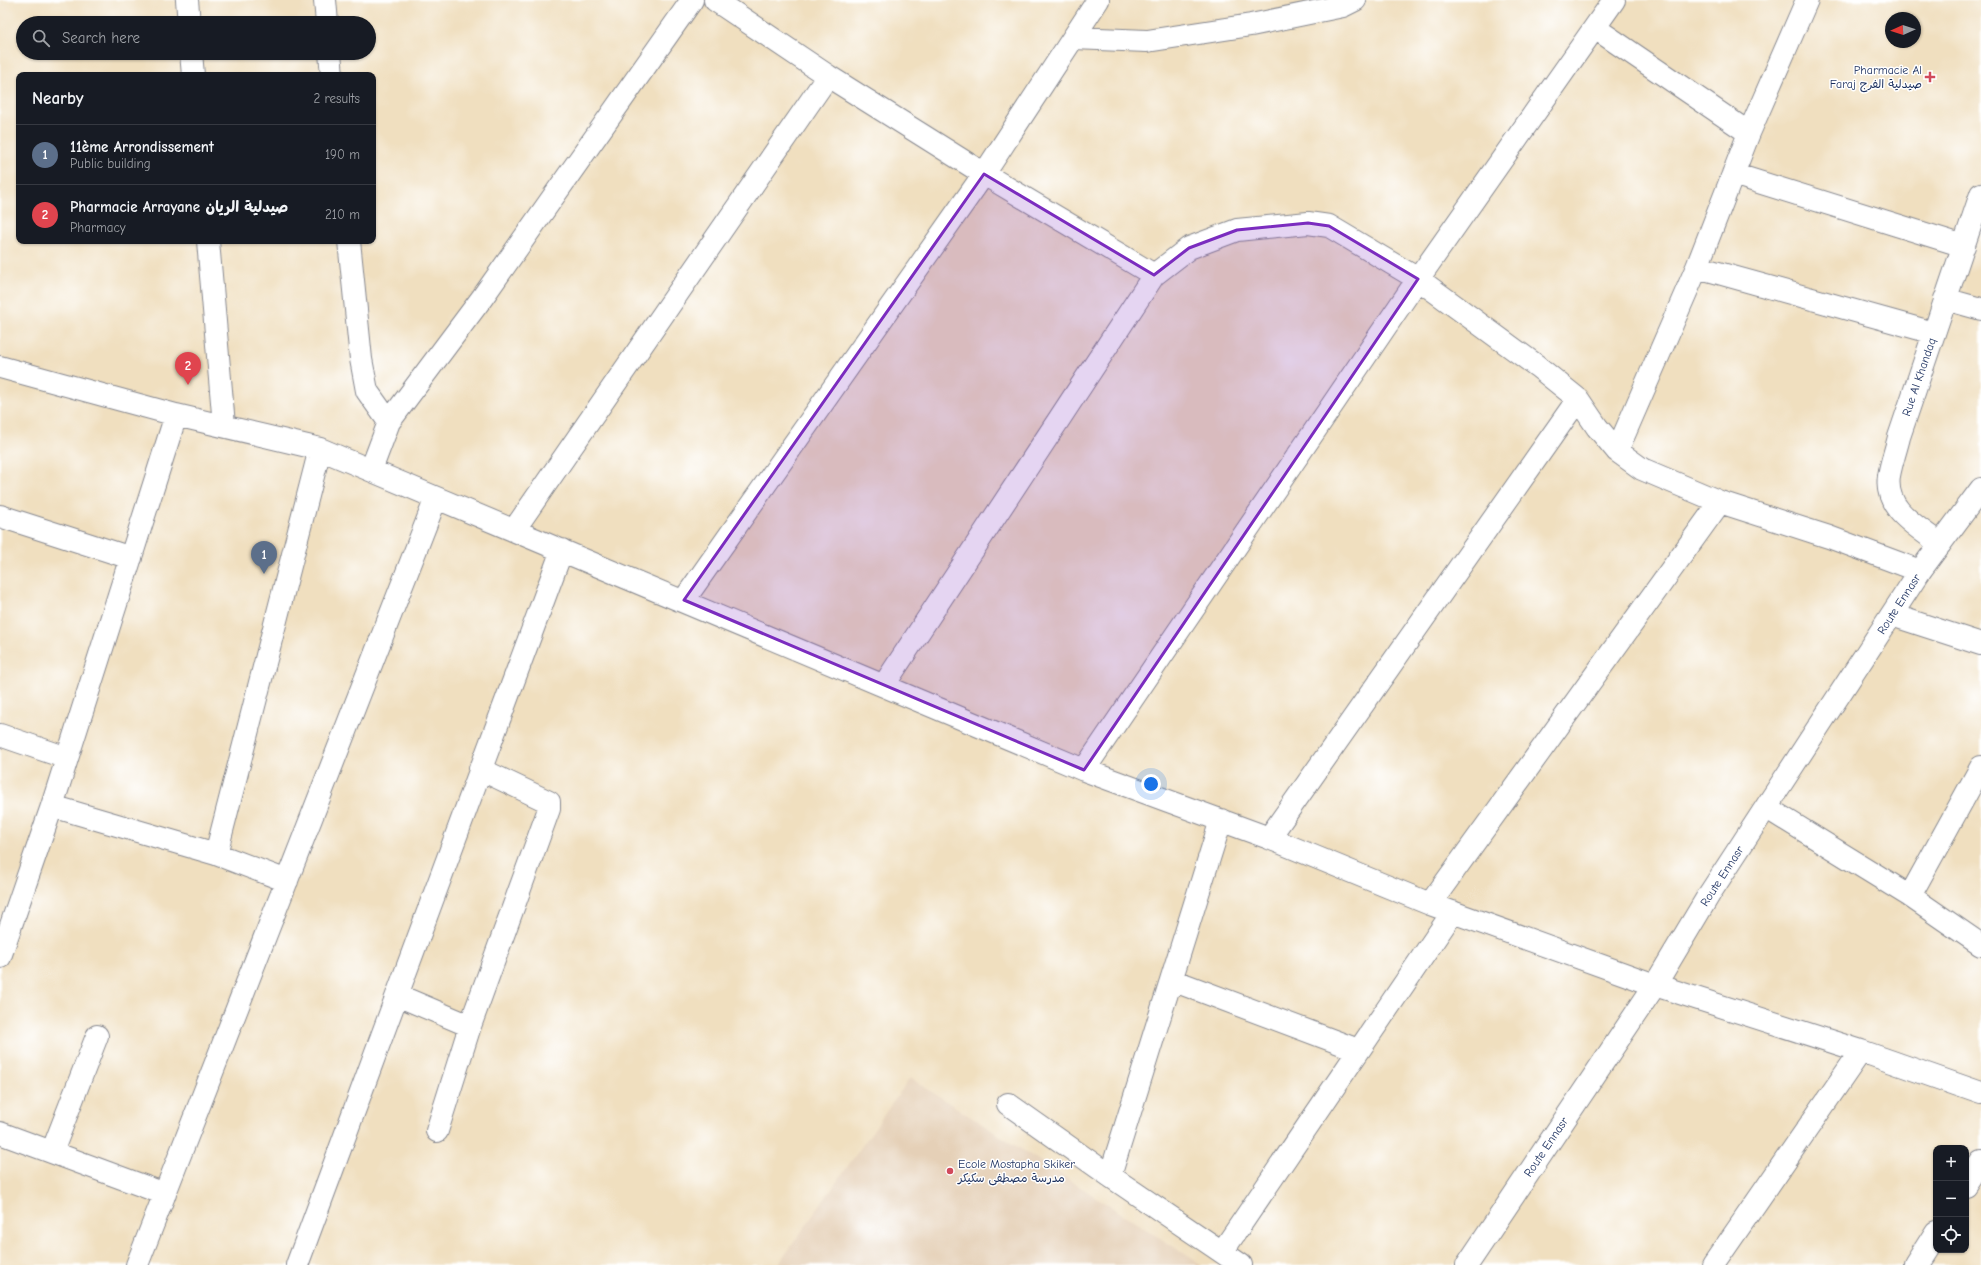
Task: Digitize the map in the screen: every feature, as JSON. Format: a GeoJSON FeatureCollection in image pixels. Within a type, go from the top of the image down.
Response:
{"type":"FeatureCollection","features":[{"type":"Feature","properties":{"kind":"street"},"geometry":{"type":"LineString","coordinates":[[187,0],[188,16]]}},
{"type":"Feature","properties":{"kind":"street"},"geometry":{"type":"LineString","coordinates":[[325,0],[326,16]]}},
{"type":"Feature","properties":{"kind":"street"},"geometry":{"type":"LineString","coordinates":[[371,470],[389,422],[482,298],[692,0]]}},
{"type":"Feature","properties":{"kind":"street"},"geometry":{"type":"LineString","coordinates":[[714,0],[828,76],[984,174],[1154,275]]}},
{"type":"Feature","properties":{"kind":"street"},"geometry":{"type":"LineString","coordinates":[[1074,38],[1146,41],[1251,25],[1343,6],[1355,0]]}},
{"type":"Feature","properties":{"kind":"street"},"geometry":{"type":"LineString","coordinates":[[1084,770],[1418,279],[1614,0]]}},
{"type":"Feature","properties":{"kind":"street"},"geometry":{"type":"LineString","coordinates":[[1617,451],[1697,267],[1749,133],[1807,0]]}},
{"type":"Feature","properties":{"kind":"street"},"geometry":{"type":"LineString","coordinates":[[684,600],[984,174],[1074,38],[1094,1]]}},
{"type":"Feature","properties":{"kind":"street"},"geometry":{"type":"LineString","coordinates":[[1595,28],[1749,133]]}},
{"type":"Feature","properties":{"kind":"street"},"geometry":{"type":"LineString","coordinates":[[192,60],[193,72]]}},
{"type":"Feature","properties":{"kind":"street"},"geometry":{"type":"LineString","coordinates":[[331,60],[332,72]]}},
{"type":"Feature","properties":{"kind":"street"},"geometry":{"type":"LineString","coordinates":[[514,530],[828,76]]}},
{"type":"Feature","properties":{"kind":"street"},"geometry":{"type":"LineString","coordinates":[[1733,174],[1964,246]]}},
{"type":"Feature","properties":{"kind":"street","name":"Rue Al Khandaq"},"geometry":{"type":"LineString","coordinates":[[1940,544],[1899,512],[1891,499],[1888,487],[1889,476],[1899,437],[1981,194]]}},
{"type":"Feature","properties":{"kind":"street"},"geometry":{"type":"LineString","coordinates":[[884,686],[1154,275],[1189,248],[1237,230],[1308,223],[1329,226],[1418,279],[1537,366],[1578,399],[1597,427],[1617,451],[1642,469],[1720,502],[1829,537],[1920,571]]}},
{"type":"Feature","properties":{"kind":"street"},"geometry":{"type":"LineString","coordinates":[[208,244],[224,425]]}},
{"type":"Feature","properties":{"kind":"street"},"geometry":{"type":"LineString","coordinates":[[349,244],[361,359],[367,391],[389,422]]}},
{"type":"Feature","properties":{"kind":"street"},"geometry":{"type":"LineString","coordinates":[[1697,267],[1934,333]]}},
{"type":"Feature","properties":{"kind":"street"},"geometry":{"type":"LineString","coordinates":[[1945,299],[1981,309]]}},
{"type":"Feature","properties":{"kind":"street"},"geometry":{"type":"LineString","coordinates":[[0,367],[176,415],[224,425],[320,449],[684,600],[1084,770],[1269,838],[1430,904],[1655,985],[1861,1051],[1981,1093]]}},
{"type":"Feature","properties":{"kind":"street"},"geometry":{"type":"LineString","coordinates":[[1269,838],[1578,399]]}},
{"type":"Feature","properties":{"kind":"street"},"geometry":{"type":"LineString","coordinates":[[0,958],[52,806],[176,415]]}},
{"type":"Feature","properties":{"kind":"street"},"geometry":{"type":"LineString","coordinates":[[216,854],[320,449]]}},
{"type":"Feature","properties":{"kind":"street","name":"Route Ennasr"},"geometry":{"type":"LineString","coordinates":[[1467,1265],[1655,985],[1710,893],[1767,808],[1920,571],[1981,489]]}},
{"type":"Feature","properties":{"kind":"street"},"geometry":{"type":"LineString","coordinates":[[137,1265],[436,498]]}},
{"type":"Feature","properties":{"kind":"street"},"geometry":{"type":"LineString","coordinates":[[1430,904],[1720,502]]}},
{"type":"Feature","properties":{"kind":"street"},"geometry":{"type":"LineString","coordinates":[[0,516],[131,558]]}},
{"type":"Feature","properties":{"kind":"street"},"geometry":{"type":"LineString","coordinates":[[297,1265],[562,550]]}},
{"type":"Feature","properties":{"kind":"street"},"geometry":{"type":"LineString","coordinates":[[1892,615],[1981,644]]}},
{"type":"Feature","properties":{"kind":"street"},"geometry":{"type":"LineString","coordinates":[[0,735],[67,758]]}},
{"type":"Feature","properties":{"kind":"street"},"geometry":{"type":"LineString","coordinates":[[1910,896],[1981,767]]}},
{"type":"Feature","properties":{"kind":"street"},"geometry":{"type":"LineString","coordinates":[[437,1131],[470,1026],[549,809],[549,802],[480,769]]}},
{"type":"Feature","properties":{"kind":"street"},"geometry":{"type":"LineString","coordinates":[[52,806],[216,854],[287,881]]}},
{"type":"Feature","properties":{"kind":"street"},"geometry":{"type":"LineString","coordinates":[[1767,808],[1910,896],[1981,945]]}},
{"type":"Feature","properties":{"kind":"street"},"geometry":{"type":"LineString","coordinates":[[1110,1176],[1221,820]]}},
{"type":"Feature","properties":{"kind":"street"},"geometry":{"type":"LineString","coordinates":[[1222,1252],[1453,912]]}},
{"type":"Feature","properties":{"kind":"street"},"geometry":{"type":"LineString","coordinates":[[1172,980],[1358,1050]]}},
{"type":"Feature","properties":{"kind":"street"},"geometry":{"type":"LineString","coordinates":[[397,994],[470,1026]]}},
{"type":"Feature","properties":{"kind":"street"},"geometry":{"type":"LineString","coordinates":[[52,1152],[97,1036]]}},
{"type":"Feature","properties":{"kind":"street"},"geometry":{"type":"LineString","coordinates":[[1713,1265],[1861,1051]]}},
{"type":"Feature","properties":{"kind":"street"},"geometry":{"type":"LineString","coordinates":[[1008,1104],[1110,1176],[1241,1265]]}},
{"type":"Feature","properties":{"kind":"street"},"geometry":{"type":"LineString","coordinates":[[0,1133],[164,1194]]}},
{"type":"Feature","properties":{"kind":"street"},"geometry":{"type":"LineString","coordinates":[[1969,1181],[1981,1163]]}},
{"type":"Feature","properties":{"kind":"street"},"geometry":{"type":"LineString","coordinates":[[1915,1265],[1933,1237]]}},
{"type":"Feature","properties":{"kind":"highlighted area"},"geometry":{"type":"Polygon","coordinates":[[[984,174],[1154,275],[1189,248],[1237,230],[1308,223],[1329,226],[1418,279],[1084,770],[684,600],[984,174]]]}},
{"type":"Feature","properties":{"kind":"shaded area","name":"Ecole Mostapha Skiker مدرسة مصطفى سكيكر"},"geometry":{"type":"Polygon","coordinates":[[[910,1078],[1202,1265],[778,1265],[910,1078]]]}},
{"type":"Feature","properties":{"kind":"place","name":"Pharmacie Al Faraj صيدلية الفرج"},"geometry":{"type":"Point","coordinates":[1930,77]}},
{"type":"Feature","properties":{"kind":"place","name":"Pharmacie Arrayane صيدلية الريان"},"geometry":{"type":"Point","coordinates":[188,385]}},
{"type":"Feature","properties":{"kind":"place","name":"11ème Arrondissement"},"geometry":{"type":"Point","coordinates":[264,574]}},
{"type":"Feature","properties":{"kind":"place","name":"Ecole Mostapha Skiker مدرسة مصطفى سكيكر"},"geometry":{"type":"Point","coordinates":[950,1171]}}]}
